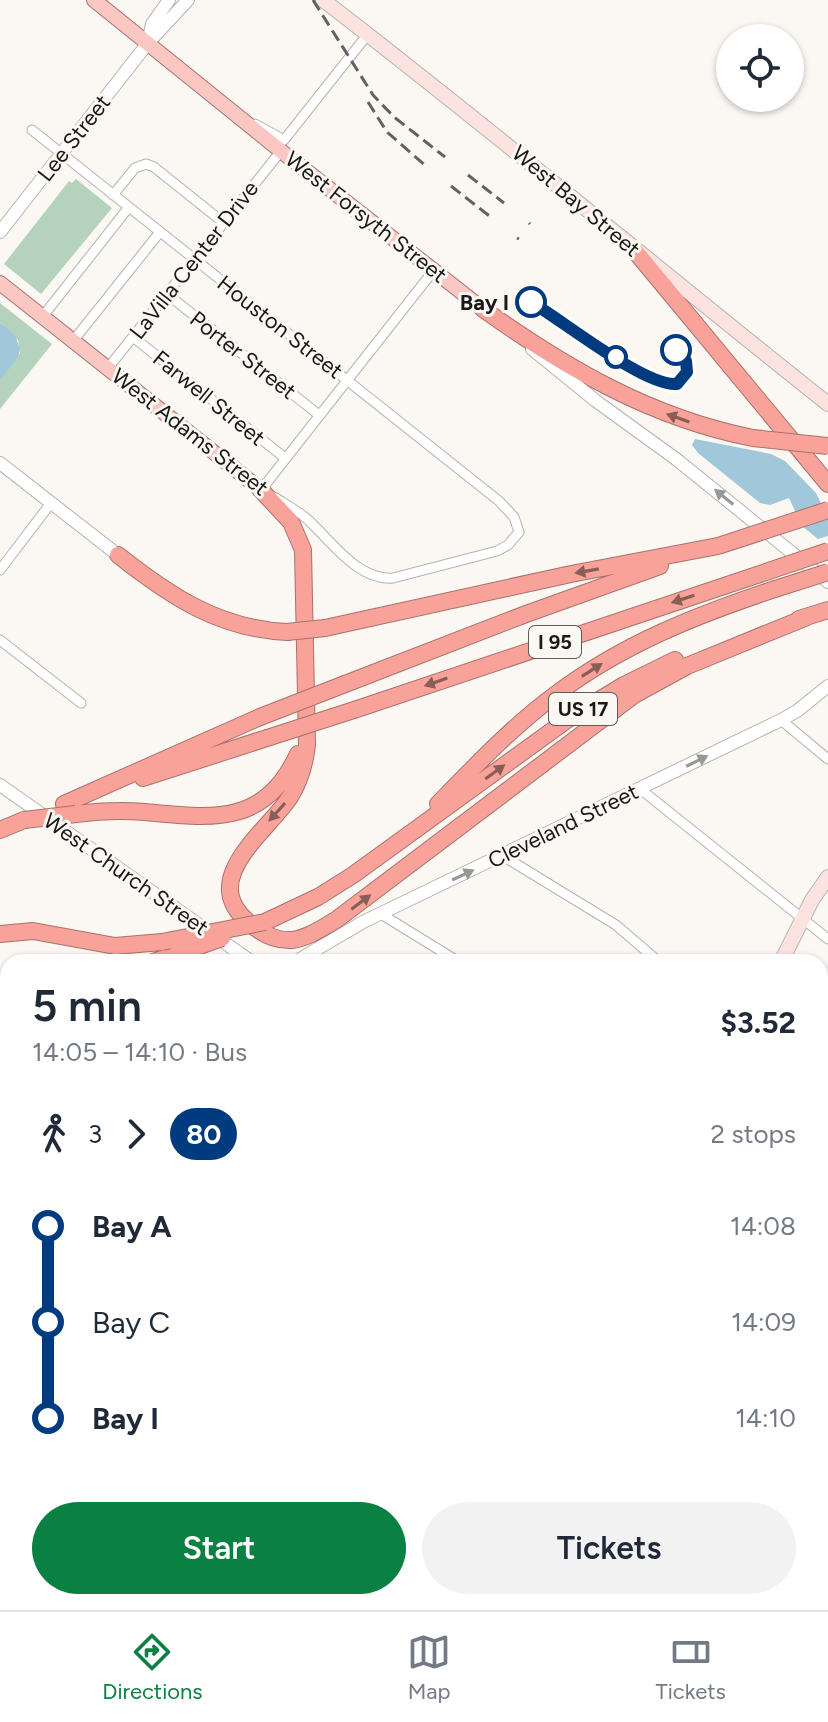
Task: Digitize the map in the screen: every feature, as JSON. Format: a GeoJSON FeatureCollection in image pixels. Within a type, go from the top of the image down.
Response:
{"type":"FeatureCollection","features":[{"type":"Feature","properties":{"kind":"highway"},"geometry":{"type":"LineString","coordinates":[[635,251],[828,484]]}},
{"type":"Feature","properties":{"kind":"highway"},"geometry":{"type":"LineString","coordinates":[[483,309],[545,351],[624,396],[684,420],[753,438],[828,446]]}},
{"type":"Feature","properties":{"kind":"highway"},"geometry":{"type":"LineString","coordinates":[[260,489],[291,522],[303,550],[308,714],[306,754],[298,781],[285,803],[245,849],[232,879],[233,901],[239,913],[261,932],[280,939],[308,936],[349,911],[634,695],[687,666],[807,617]]}},
{"type":"Feature","properties":{"kind":"highway"},"geometry":{"type":"LineString","coordinates":[[0,830],[24,820],[70,809],[260,717],[526,614],[828,510]]}},
{"type":"Feature","properties":{"kind":"highway"},"geometry":{"type":"LineString","coordinates":[[118,555],[164,591],[201,612],[240,626],[287,632],[325,628],[571,574],[718,546]]}},
{"type":"Feature","properties":{"kind":"highway","name":"I 95"},"geometry":{"type":"LineString","coordinates":[[70,809],[267,738],[828,551]]}},
{"type":"Feature","properties":{"kind":"highway","name":"I 95"},"geometry":{"type":"LineString","coordinates":[[177,954],[265,922],[327,891],[386,851],[513,729],[578,678],[659,632],[828,572]]}},
{"type":"Feature","properties":{"kind":"highway","name":"US 17"},"geometry":{"type":"LineString","coordinates":[[386,851],[563,723],[624,685],[719,643],[828,610]]}},
{"type":"Feature","properties":{"kind":"highway"},"geometry":{"type":"LineString","coordinates":[[70,809],[209,818],[240,811],[268,796],[289,772],[301,747],[308,714]]}},
{"type":"Feature","properties":{"kind":"highway"},"geometry":{"type":"LineString","coordinates":[[0,934],[33,931],[115,946],[162,942],[265,922]]}},
{"type":"Feature","properties":{"kind":"main road","name":"West Forsyth Street"},"geometry":{"type":"LineString","coordinates":[[94,0],[282,146],[483,309]]}},
{"type":"Feature","properties":{"kind":"main road","name":"West Bay Street"},"geometry":{"type":"LineString","coordinates":[[323,0],[571,195],[635,251],[828,404]]}},
{"type":"Feature","properties":{"kind":"main road","name":"West Adams Street"},"geometry":{"type":"LineString","coordinates":[[0,283],[260,489]]}},
{"type":"Feature","properties":{"kind":"main road"},"geometry":{"type":"LineString","coordinates":[[785,954],[828,877]]}},
{"type":"Feature","properties":{"kind":"street","name":"Lee Street"},"geometry":{"type":"LineString","coordinates":[[148,43],[152,24],[169,0]]}},
{"type":"Feature","properties":{"kind":"street","name":"Lee Street"},"geometry":{"type":"LineString","coordinates":[[0,232],[148,43],[188,0]]}},
{"type":"Feature","properties":{"kind":"street","name":"LaVilla Center Drive"},"geometry":{"type":"LineString","coordinates":[[108,368],[224,223],[368,34]]}},
{"type":"Feature","properties":{"kind":"street","name":"Houston Street"},"geometry":{"type":"LineString","coordinates":[[32,130],[505,506],[514,517],[519,532],[508,545],[497,551],[379,579]]}},
{"type":"Feature","properties":{"kind":"street"},"geometry":{"type":"LineString","coordinates":[[113,195],[138,165],[150,165],[224,223]]}},
{"type":"Feature","properties":{"kind":"street"},"geometry":{"type":"LineString","coordinates":[[43,316],[129,207]]}},
{"type":"Feature","properties":{"kind":"street"},"geometry":{"type":"LineString","coordinates":[[73,341],[160,232]]}},
{"type":"Feature","properties":{"kind":"street"},"geometry":{"type":"LineString","coordinates":[[260,489],[434,270]]}},
{"type":"Feature","properties":{"kind":"street","name":"Porter Street"},"geometry":{"type":"LineString","coordinates":[[167,294],[319,415]]}},
{"type":"Feature","properties":{"kind":"street","name":"West Forsyth Street"},"geometry":{"type":"LineString","coordinates":[[483,309],[828,582]]}},
{"type":"Feature","properties":{"kind":"street","name":"Farwell Street"},"geometry":{"type":"LineString","coordinates":[[133,337],[285,458]]}},
{"type":"Feature","properties":{"kind":"street"},"geometry":{"type":"LineString","coordinates":[[0,463],[118,555]]}},
{"type":"Feature","properties":{"kind":"street","name":"West Adams Street"},"geometry":{"type":"LineString","coordinates":[[260,489],[305,517],[366,573],[379,579]]}},
{"type":"Feature","properties":{"kind":"street"},"geometry":{"type":"LineString","coordinates":[[0,570],[51,503]]}},
{"type":"Feature","properties":{"kind":"street"},"geometry":{"type":"LineString","coordinates":[[0,640],[81,703]]}},
{"type":"Feature","properties":{"kind":"street","name":"Cleveland Street"},"geometry":{"type":"LineString","coordinates":[[309,954],[381,914],[781,720],[828,686]]}},
{"type":"Feature","properties":{"kind":"street"},"geometry":{"type":"LineString","coordinates":[[781,720],[828,759]]}},
{"type":"Feature","properties":{"kind":"street","name":"West Church Street"},"geometry":{"type":"LineString","coordinates":[[0,785],[241,954]]}},
{"type":"Feature","properties":{"kind":"street"},"geometry":{"type":"LineString","coordinates":[[639,788],[828,939]]}},
{"type":"Feature","properties":{"kind":"street"},"geometry":{"type":"LineString","coordinates":[[503,856],[616,925],[650,954]]}},
{"type":"Feature","properties":{"kind":"street"},"geometry":{"type":"LineString","coordinates":[[381,914],[446,954]]}},
{"type":"Feature","properties":{"kind":"green space"},"geometry":{"type":"Polygon","coordinates":[[[76,179],[112,208],[41,294],[4,264],[69,181],[72,183],[76,179]]]}},
{"type":"Feature","properties":{"kind":"green space"},"geometry":{"type":"Polygon","coordinates":[[[0,303],[52,344],[0,409],[0,381],[20,353],[18,340],[0,323],[0,303]]]}},
{"type":"Feature","properties":{"kind":"water"},"geometry":{"type":"Polygon","coordinates":[[[0,323],[15,335],[20,349],[18,357],[0,381],[0,323]]]}},
{"type":"Feature","properties":{"kind":"water"},"geometry":{"type":"Polygon","coordinates":[[[695,439],[771,454],[785,461],[816,493],[828,518],[828,536],[818,539],[802,526],[789,498],[770,505],[760,503],[698,453],[692,445],[695,439]]]}},
{"type":"Feature","properties":{"kind":"railway"},"geometry":{"type":"LineString","coordinates":[[313,0],[373,95],[394,117],[445,157]]}},
{"type":"Feature","properties":{"kind":"railway"},"geometry":{"type":"LineString","coordinates":[[368,102],[387,132],[427,167]]}},
{"type":"Feature","properties":{"kind":"railway"},"geometry":{"type":"LineString","coordinates":[[468,175],[504,203]]}},
{"type":"Feature","properties":{"kind":"railway"},"geometry":{"type":"LineString","coordinates":[[451,186],[492,218]]}},
{"type":"Feature","properties":{"kind":"bus line","name":"80"},"geometry":{"type":"LineString","coordinates":[[531,302],[624,362],[666,384],[677,384],[687,372],[686,361],[676,350]]}},
{"type":"Feature","properties":{"kind":"place","name":"Bay I"},"geometry":{"type":"Point","coordinates":[531,302]}}]}
